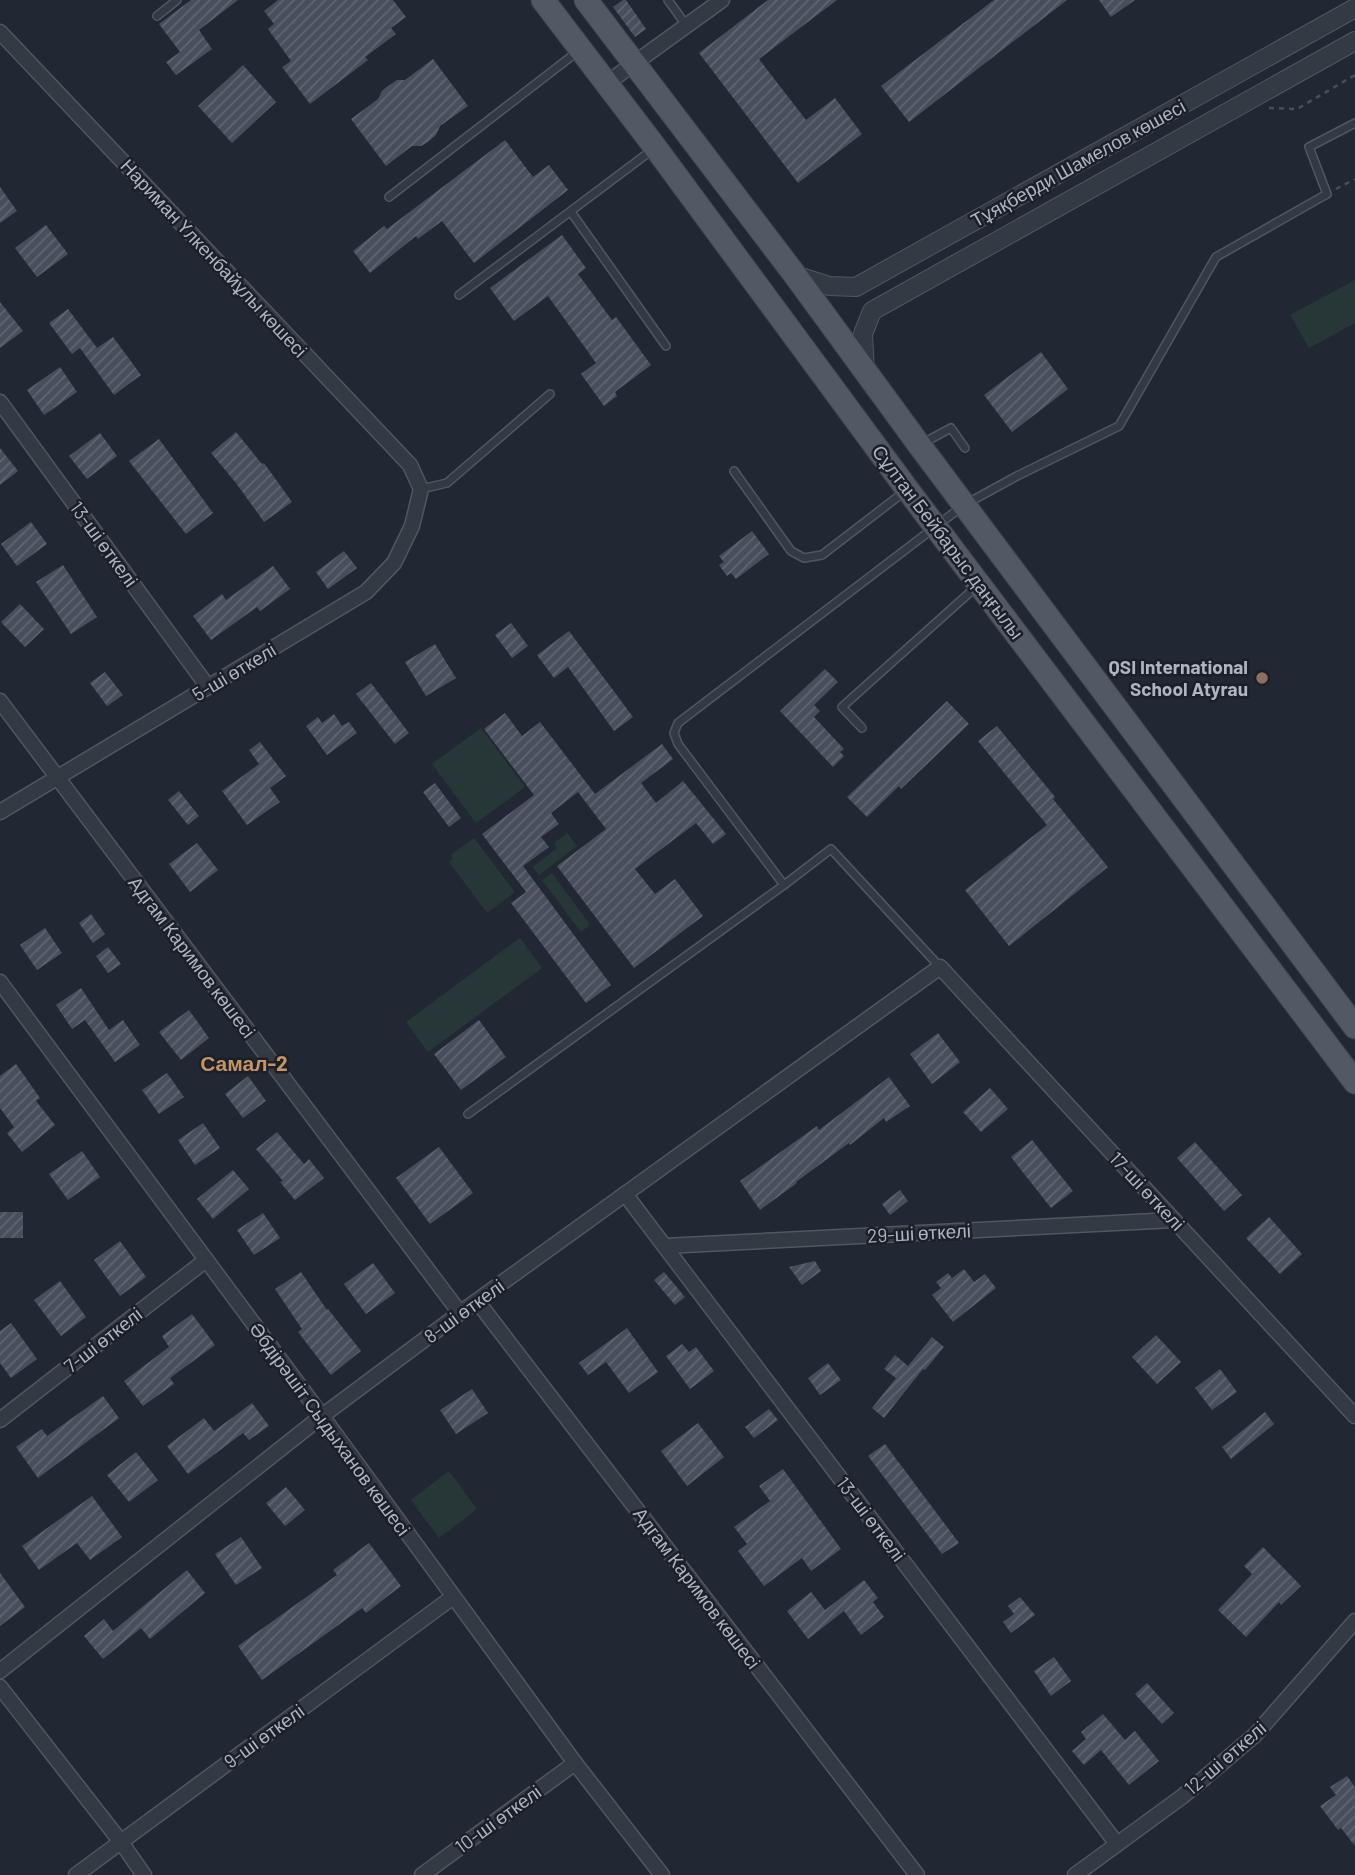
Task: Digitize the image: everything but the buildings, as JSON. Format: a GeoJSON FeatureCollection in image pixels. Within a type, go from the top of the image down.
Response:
{"type":"FeatureCollection","features":[{"type":"Feature","properties":{"kind":"main road","name":"Сұлтан Бейбарыс даңғылы"},"geometry":{"type":"LineString","coordinates":[[543,0],[907,489],[1355,1082]]}},
{"type":"Feature","properties":{"kind":"main road","name":"Сұлтан Бейбарыс даңғылы"},"geometry":{"type":"LineString","coordinates":[[586,0],[796,275],[919,446],[1355,1027]]}},
{"type":"Feature","properties":{"kind":"street"},"geometry":{"type":"LineString","coordinates":[[607,83],[722,0]]}},
{"type":"Feature","properties":{"kind":"street","name":"Тұяқберди Шамелов көшесі"},"geometry":{"type":"LineString","coordinates":[[796,275],[829,286],[856,287],[1355,8]]}},
{"type":"Feature","properties":{"kind":"street","name":"Нариман Үлкенбайұлы көшесі"},"geometry":{"type":"LineString","coordinates":[[0,32],[410,465],[422,489]]}},
{"type":"Feature","properties":{"kind":"street","name":"Тұяқберди Шамелов көшесі"},"geometry":{"type":"LineString","coordinates":[[865,372],[863,334],[872,311],[1355,41]]}},
{"type":"Feature","properties":{"kind":"street","name":"13-ші өткелі"},"geometry":{"type":"LineString","coordinates":[[0,402],[208,687]]}},
{"type":"Feature","properties":{"kind":"street","name":"5-ші өткелі"},"geometry":{"type":"LineString","coordinates":[[0,812],[366,592],[394,563],[412,526],[422,489]]}},
{"type":"Feature","properties":{"kind":"street","name":"Адгам Каримов көшесі"},"geometry":{"type":"LineString","coordinates":[[0,701],[460,1313]]}},
{"type":"Feature","properties":{"kind":"street","name":"8-ші өткелі"},"geometry":{"type":"LineString","coordinates":[[0,1671],[322,1416],[460,1313],[940,967]]}},
{"type":"Feature","properties":{"kind":"street","name":"17-ші өткелі"},"geometry":{"type":"LineString","coordinates":[[940,967],[1355,1416]]}},
{"type":"Feature","properties":{"kind":"street","name":"Әбдірәшіт Сыдыханов көшесі"},"geometry":{"type":"LineString","coordinates":[[0,982],[575,1763],[662,1875]]}},
{"type":"Feature","properties":{"kind":"street","name":"13-ші өткелі"},"geometry":{"type":"LineString","coordinates":[[625,1194],[1117,1844]]}},
{"type":"Feature","properties":{"kind":"street","name":"29-ші өткелі"},"geometry":{"type":"LineString","coordinates":[[665,1246],[1174,1220]]}},
{"type":"Feature","properties":{"kind":"street","name":"7-ші өткелі"},"geometry":{"type":"LineString","coordinates":[[0,1420],[206,1260]]}},
{"type":"Feature","properties":{"kind":"street","name":"Адгам Каримов көшесі"},"geometry":{"type":"LineString","coordinates":[[477,1301],[917,1875]]}},
{"type":"Feature","properties":{"kind":"street","name":"9-ші өткелі"},"geometry":{"type":"LineString","coordinates":[[76,1875],[453,1597]]}},
{"type":"Feature","properties":{"kind":"street","name":"12-ші өткелі"},"geometry":{"type":"LineString","coordinates":[[1075,1875],[1183,1796],[1255,1735],[1355,1621]]}},
{"type":"Feature","properties":{"kind":"street"},"geometry":{"type":"LineString","coordinates":[[0,1687],[144,1875]]}},
{"type":"Feature","properties":{"kind":"street","name":"10-ші өткелі"},"geometry":{"type":"LineString","coordinates":[[422,1875],[575,1763]]}},
{"type":"Feature","properties":{"kind":"lane"},"geometry":{"type":"LineString","coordinates":[[157,16],[177,0]]}},
{"type":"Feature","properties":{"kind":"lane"},"geometry":{"type":"LineString","coordinates":[[668,0],[686,25]]}},
{"type":"Feature","properties":{"kind":"lane"},"geometry":{"type":"LineString","coordinates":[[389,197],[580,49]]}},
{"type":"Feature","properties":{"kind":"lane"},"geometry":{"type":"LineString","coordinates":[[784,885],[678,744],[674,733],[678,723],[964,505],[1017,475],[1119,426],[1216,257],[1327,194],[1309,147],[1355,123]]}},
{"type":"Feature","properties":{"kind":"lane"},"geometry":{"type":"LineString","coordinates":[[459,295],[655,147]]}},
{"type":"Feature","properties":{"kind":"lane"},"geometry":{"type":"LineString","coordinates":[[571,212],[666,346]]}},
{"type":"Feature","properties":{"kind":"lane"},"geometry":{"type":"LineString","coordinates":[[422,489],[447,483],[550,394]]}},
{"type":"Feature","properties":{"kind":"lane"},"geometry":{"type":"LineString","coordinates":[[919,446],[951,428],[965,448]]}},
{"type":"Feature","properties":{"kind":"lane"},"geometry":{"type":"LineString","coordinates":[[734,471],[790,551],[804,558],[822,555],[907,489]]}},
{"type":"Feature","properties":{"kind":"lane"},"geometry":{"type":"LineString","coordinates":[[862,728],[842,707],[980,584]]}},
{"type":"Feature","properties":{"kind":"lane"},"geometry":{"type":"LineString","coordinates":[[468,1114],[831,849],[940,967]]}},
{"type":"Feature","properties":{"kind":"path"},"geometry":{"type":"LineString","coordinates":[[1327,194],[1355,179]]}},
{"type":"Feature","properties":{"kind":"shaded area"},"geometry":{"type":"Polygon","coordinates":[[[1355,280],[1355,323],[1309,348],[1290,315],[1355,280]]]}},
{"type":"Feature","properties":{"kind":"shaded area"},"geometry":{"type":"Polygon","coordinates":[[[481,728],[525,787],[476,823],[432,764],[481,728]]]}},
{"type":"Feature","properties":{"kind":"shaded area"},"geometry":{"type":"Polygon","coordinates":[[[567,833],[577,846],[539,875],[533,867],[557,848],[554,843],[567,833]]]}},
{"type":"Feature","properties":{"kind":"shaded area"},"geometry":{"type":"Polygon","coordinates":[[[474,838],[515,892],[487,913],[449,862],[453,859],[451,855],[474,838]]]}},
{"type":"Feature","properties":{"kind":"shaded area"},"geometry":{"type":"Polygon","coordinates":[[[552,873],[590,925],[581,932],[542,880],[552,873]]]}},
{"type":"Feature","properties":{"kind":"shaded area"},"geometry":{"type":"Polygon","coordinates":[[[520,938],[542,968],[428,1052],[406,1022],[520,938]]]}},
{"type":"Feature","properties":{"kind":"shaded area"},"geometry":{"type":"Polygon","coordinates":[[[449,1471],[477,1509],[439,1538],[411,1500],[449,1471]]]}},
{"type":"Feature","properties":{"kind":"place","name":"QSI International School Atyrau"},"geometry":{"type":"Point","coordinates":[1262,678]}},
{"type":"Feature","properties":{"kind":"district","name":"Самал-2"},"geometry":{"type":"Point","coordinates":[244,1064]}}]}
